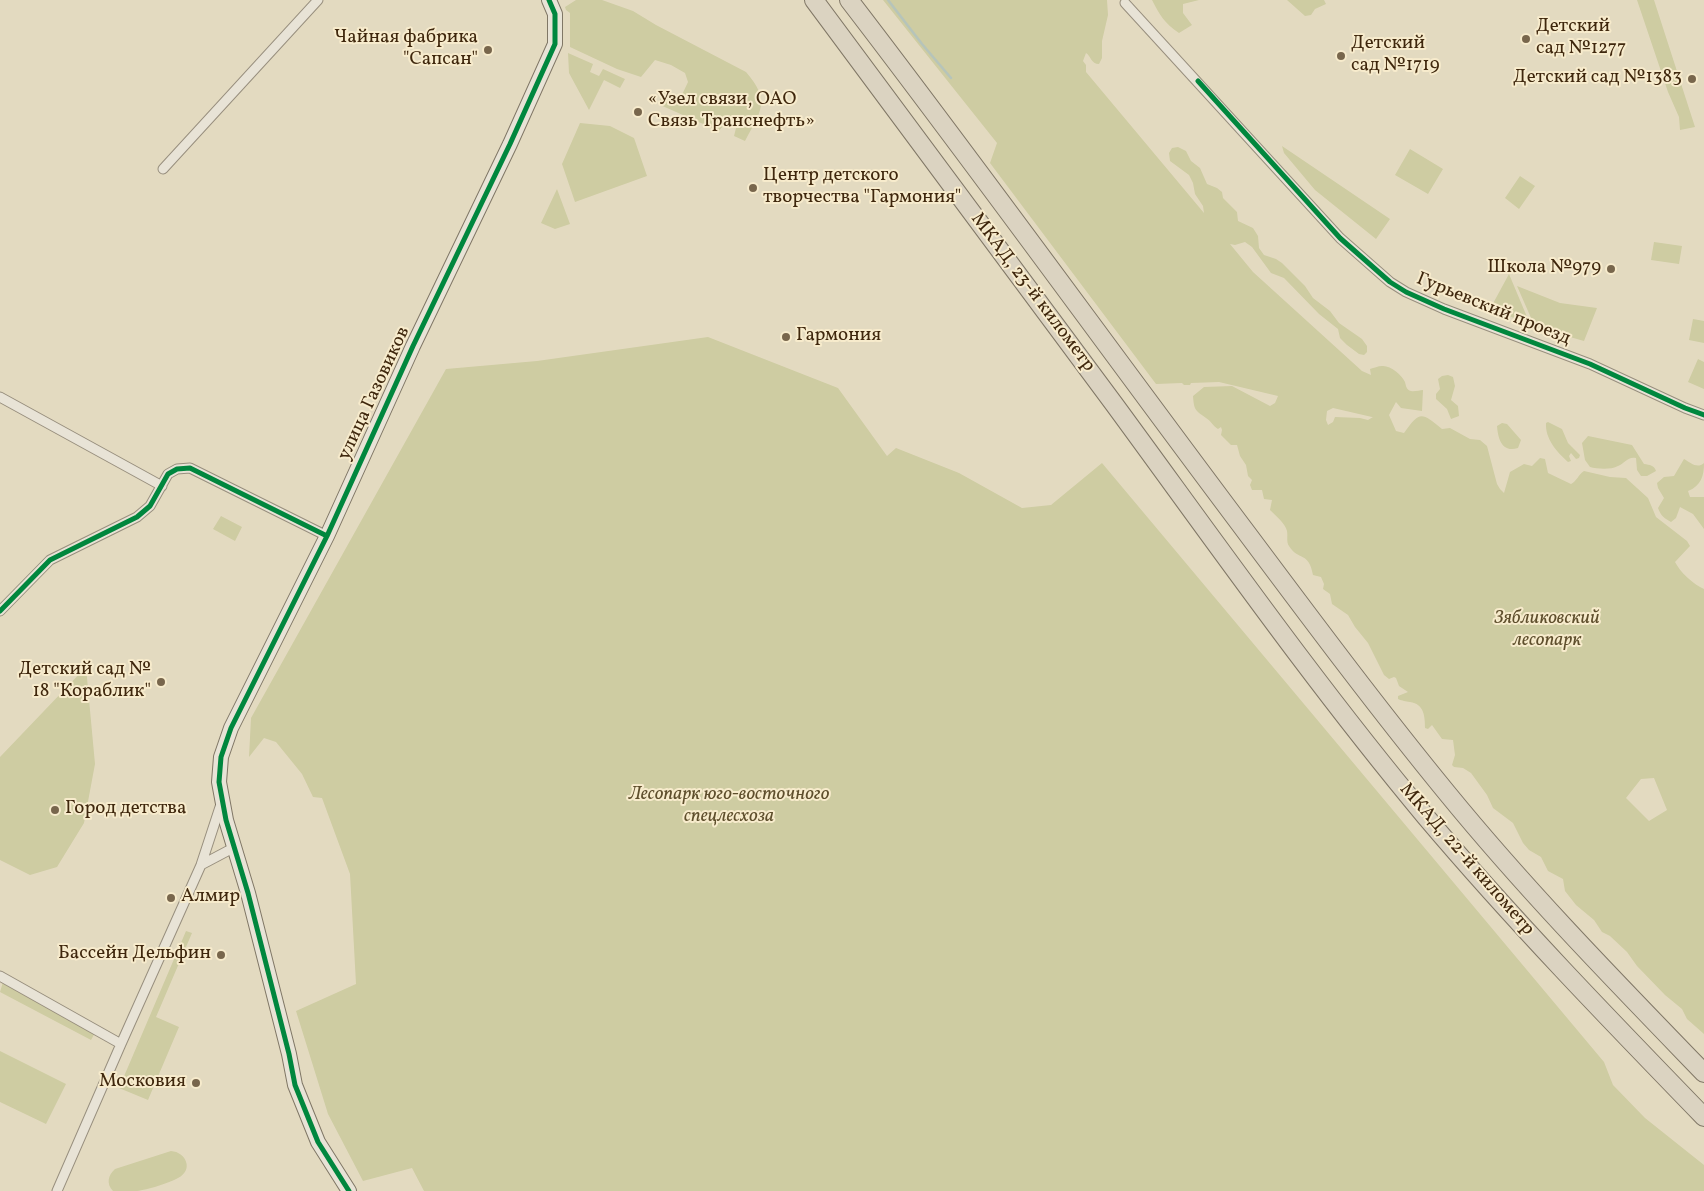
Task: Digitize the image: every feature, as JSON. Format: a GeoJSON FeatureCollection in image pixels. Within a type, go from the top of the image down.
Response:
{"type":"FeatureCollection","features":[{"type":"Feature","properties":{"kind":"highway","name":"МКАД, 23-й километр"},"geometry":{"type":"LineString","coordinates":[[814,0],[1248,587]]}},
{"type":"Feature","properties":{"kind":"highway","name":"МКАД, 23-й километр"},"geometry":{"type":"LineString","coordinates":[[849,0],[936,113],[1273,568]]}},
{"type":"Feature","properties":{"kind":"highway","name":"МКАД, 22-й километр"},"geometry":{"type":"LineString","coordinates":[[1273,568],[1384,714],[1507,863],[1583,947],[1704,1072]]}},
{"type":"Feature","properties":{"kind":"highway","name":"МКАД, 22-й километр"},"geometry":{"type":"LineString","coordinates":[[1248,587],[1359,733],[1454,849],[1560,968],[1704,1117]]}},
{"type":"Feature","properties":{"kind":"street"},"geometry":{"type":"LineString","coordinates":[[163,169],[318,0]]}},
{"type":"Feature","properties":{"kind":"street","name":"улица Газовиков"},"geometry":{"type":"LineString","coordinates":[[348,1191],[318,1142],[295,1086],[280,1020],[222,802],[219,782],[221,757],[231,728],[327,536],[413,346],[510,144],[555,44],[555,14],[550,0]]}},
{"type":"Feature","properties":{"kind":"street","name":"Гурьевский проезд"},"geometry":{"type":"LineString","coordinates":[[1125,3],[1340,238],[1390,282],[1406,292],[1444,309],[1590,364],[1685,408],[1704,414]]}},
{"type":"Feature","properties":{"kind":"street"},"geometry":{"type":"LineString","coordinates":[[0,397],[162,486]]}},
{"type":"Feature","properties":{"kind":"street"},"geometry":{"type":"LineString","coordinates":[[0,611],[50,560],[136,517],[150,506],[168,474],[177,469],[190,468],[327,536]]}},
{"type":"Feature","properties":{"kind":"street"},"geometry":{"type":"LineString","coordinates":[[57,1191],[201,865],[222,802]]}},
{"type":"Feature","properties":{"kind":"street"},"geometry":{"type":"LineString","coordinates":[[201,865],[235,847]]}},
{"type":"Feature","properties":{"kind":"street"},"geometry":{"type":"LineString","coordinates":[[0,976],[121,1044]]}},
{"type":"Feature","properties":{"kind":"green space"},"geometry":{"type":"Polygon","coordinates":[[[576,0],[602,0],[633,11],[746,72],[759,91],[761,106],[759,114],[745,141],[734,136],[738,120],[730,117],[719,131],[658,104],[663,92],[680,99],[688,82],[685,73],[671,65],[655,60],[641,77],[617,69],[570,47],[570,13],[565,7],[576,0]]]}},
{"type":"Feature","properties":{"kind":"green space","name":"Зябликовский лесопарк"},"geometry":{"type":"Polygon","coordinates":[[[883,0],[1107,0],[1108,15],[1102,41],[1102,58],[1099,64],[1096,64],[1086,53],[1083,61],[1086,65],[1086,72],[1204,213],[1203,206],[1195,194],[1189,175],[1170,161],[1169,153],[1172,148],[1178,147],[1186,151],[1191,161],[1200,168],[1207,184],[1222,192],[1223,198],[1237,212],[1238,221],[1253,228],[1258,236],[1259,248],[1264,255],[1282,263],[1305,286],[1313,298],[1330,311],[1339,323],[1362,339],[1367,346],[1367,352],[1364,355],[1359,354],[1347,345],[1340,338],[1338,329],[1319,314],[1284,278],[1271,273],[1252,247],[1245,242],[1235,245],[1230,244],[1253,272],[1362,371],[1371,375],[1370,369],[1380,366],[1389,367],[1401,376],[1407,389],[1414,391],[1423,390],[1422,411],[1401,408],[1396,402],[1389,415],[1396,431],[1404,433],[1421,416],[1429,419],[1442,429],[1450,428],[1470,439],[1480,440],[1487,446],[1497,484],[1504,493],[1510,472],[1524,464],[1532,466],[1540,458],[1545,459],[1548,473],[1571,484],[1584,471],[1610,477],[1626,478],[1648,498],[1656,517],[1687,541],[1690,546],[1675,562],[1688,578],[1704,589],[1704,1034],[1687,1019],[1682,1009],[1665,995],[1637,966],[1627,952],[1610,936],[1602,932],[1594,920],[1576,905],[1565,891],[1563,879],[1548,871],[1541,857],[1529,850],[1523,843],[1513,823],[1493,808],[1487,795],[1471,773],[1463,768],[1452,765],[1455,755],[1453,740],[1442,739],[1432,725],[1428,729],[1425,728],[1423,711],[1418,705],[1398,699],[1398,696],[1408,692],[1399,686],[1396,678],[1389,679],[1384,675],[1368,643],[1348,615],[1332,604],[1330,594],[1323,589],[1324,584],[1321,577],[1313,575],[1309,562],[1292,551],[1288,543],[1286,528],[1270,510],[1272,500],[1264,499],[1262,490],[1252,490],[1250,485],[1252,480],[1248,476],[1246,465],[1240,456],[1237,445],[1231,445],[1221,435],[1221,427],[1218,429],[1197,411],[1193,396],[1204,387],[1232,386],[1270,406],[1275,403],[1278,396],[1219,382],[1191,383],[1190,385],[1182,383],[1156,384],[990,163],[997,143],[883,0]],[[1333,408],[1327,411],[1326,420],[1328,425],[1333,422],[1335,417],[1368,420],[1373,417],[1372,417],[1333,408]],[[1654,778],[1641,779],[1626,798],[1649,821],[1667,810],[1654,778]]]}},
{"type":"Feature","properties":{"kind":"green space"},"geometry":{"type":"Polygon","coordinates":[[[1152,0],[1199,0],[1183,4],[1183,13],[1192,25],[1179,33],[1163,18],[1152,0]]]}},
{"type":"Feature","properties":{"kind":"green space"},"geometry":{"type":"Polygon","coordinates":[[[1287,0],[1324,0],[1326,4],[1315,9],[1311,15],[1305,16],[1287,0]]]}},
{"type":"Feature","properties":{"kind":"green space"},"geometry":{"type":"Polygon","coordinates":[[[1637,0],[1654,0],[1695,127],[1680,130],[1679,117],[1668,92],[1637,0]]]}},
{"type":"Feature","properties":{"kind":"green space"},"geometry":{"type":"Polygon","coordinates":[[[568,53],[593,64],[590,72],[599,76],[603,69],[625,79],[620,88],[604,80],[589,110],[569,73],[568,53]]]}},
{"type":"Feature","properties":{"kind":"green space"},"geometry":{"type":"Polygon","coordinates":[[[580,123],[610,126],[634,138],[647,176],[575,202],[562,164],[580,123]]]}},
{"type":"Feature","properties":{"kind":"green space"},"geometry":{"type":"Polygon","coordinates":[[[1282,146],[1390,219],[1376,239],[1315,190],[1284,153],[1282,146]]]}},
{"type":"Feature","properties":{"kind":"green space"},"geometry":{"type":"Polygon","coordinates":[[[1410,149],[1443,169],[1428,194],[1395,175],[1410,149]]]}},
{"type":"Feature","properties":{"kind":"green space"},"geometry":{"type":"Polygon","coordinates":[[[1520,176],[1535,186],[1519,209],[1505,198],[1520,176]]]}},
{"type":"Feature","properties":{"kind":"green space"},"geometry":{"type":"Polygon","coordinates":[[[557,189],[570,224],[555,229],[541,223],[557,189]]]}},
{"type":"Feature","properties":{"kind":"green space"},"geometry":{"type":"Polygon","coordinates":[[[1654,242],[1682,246],[1679,264],[1651,260],[1654,242]]]}},
{"type":"Feature","properties":{"kind":"green space"},"geometry":{"type":"Polygon","coordinates":[[[1509,274],[1530,324],[1490,309],[1509,274]]]}},
{"type":"Feature","properties":{"kind":"green space"},"geometry":{"type":"Polygon","coordinates":[[[1517,286],[1560,303],[1597,308],[1584,341],[1535,327],[1517,286]]]}},
{"type":"Feature","properties":{"kind":"green space"},"geometry":{"type":"Polygon","coordinates":[[[1693,319],[1704,321],[1704,343],[1689,340],[1693,319]]]}},
{"type":"Feature","properties":{"kind":"green space","name":"Лесопарк юго-восточного спецлесхоза"},"geometry":{"type":"Polygon","coordinates":[[[708,337],[838,388],[887,456],[896,448],[959,473],[1022,508],[1051,505],[1102,463],[1604,1062],[1613,1085],[1645,1118],[1704,1165],[1704,1191],[424,1191],[412,1168],[363,1181],[328,1114],[296,1011],[356,984],[350,874],[322,798],[313,797],[302,774],[276,742],[264,738],[249,757],[251,718],[446,369],[537,361],[708,337]]]}},
{"type":"Feature","properties":{"kind":"green space"},"geometry":{"type":"Polygon","coordinates":[[[1698,359],[1704,362],[1704,389],[1688,382],[1698,359]]]}},
{"type":"Feature","properties":{"kind":"green space"},"geometry":{"type":"Polygon","coordinates":[[[1448,375],[1453,377],[1455,386],[1451,400],[1458,406],[1459,416],[1451,419],[1447,409],[1436,399],[1436,394],[1440,389],[1438,379],[1448,375]]]}},
{"type":"Feature","properties":{"kind":"green space"},"geometry":{"type":"Polygon","coordinates":[[[1548,422],[1562,429],[1568,443],[1580,455],[1579,458],[1576,459],[1571,453],[1569,456],[1571,461],[1568,462],[1556,449],[1547,434],[1546,423],[1548,422]]]}},
{"type":"Feature","properties":{"kind":"green space"},"geometry":{"type":"Polygon","coordinates":[[[1502,423],[1507,424],[1521,440],[1518,448],[1508,448],[1502,444],[1498,436],[1497,426],[1502,423]]]}},
{"type":"Feature","properties":{"kind":"green space"},"geometry":{"type":"Polygon","coordinates":[[[1588,436],[1632,445],[1644,464],[1653,466],[1656,471],[1647,476],[1641,476],[1637,470],[1636,458],[1629,459],[1612,468],[1600,469],[1590,467],[1585,460],[1582,443],[1588,436]]]}},
{"type":"Feature","properties":{"kind":"green space"},"geometry":{"type":"Polygon","coordinates":[[[1684,459],[1696,465],[1704,463],[1701,480],[1688,491],[1690,497],[1704,497],[1704,529],[1693,514],[1680,507],[1676,518],[1671,522],[1660,513],[1658,508],[1664,498],[1657,483],[1664,477],[1674,476],[1684,459]]]}},
{"type":"Feature","properties":{"kind":"green space"},"geometry":{"type":"Polygon","coordinates":[[[221,516],[242,527],[235,541],[213,529],[221,516]]]}},
{"type":"Feature","properties":{"kind":"green space"},"geometry":{"type":"Polygon","coordinates":[[[86,667],[95,764],[84,823],[57,867],[30,875],[0,860],[0,757],[86,667]]]}},
{"type":"Feature","properties":{"kind":"green space"},"geometry":{"type":"Polygon","coordinates":[[[186,931],[192,933],[156,1017],[179,1027],[148,1100],[119,1088],[186,931]]]}},
{"type":"Feature","properties":{"kind":"green space"},"geometry":{"type":"Polygon","coordinates":[[[3,982],[96,1031],[91,1040],[0,992],[3,982]]]}},
{"type":"Feature","properties":{"kind":"green space"},"geometry":{"type":"Polygon","coordinates":[[[0,1051],[66,1084],[46,1124],[0,1102],[0,1051]]]}},
{"type":"Feature","properties":{"kind":"green space"},"geometry":{"type":"Polygon","coordinates":[[[171,1151],[181,1155],[186,1162],[186,1171],[178,1178],[152,1188],[137,1191],[113,1191],[109,1185],[111,1174],[115,1169],[171,1151]]]}},
{"type":"Feature","properties":{"kind":"waterway"},"geometry":{"type":"LineString","coordinates":[[888,0],[951,78]]}},
{"type":"Feature","properties":{"kind":"cycle path"},"geometry":{"type":"LineString","coordinates":[[349,1191],[318,1142],[295,1085],[289,1054],[248,893],[226,820],[219,782],[221,757],[231,728],[327,536],[413,346],[510,144],[555,44],[555,14],[549,0]]}},
{"type":"Feature","properties":{"kind":"cycle path"},"geometry":{"type":"LineString","coordinates":[[1198,81],[1340,238],[1390,282],[1406,292],[1444,309],[1590,364],[1704,415]]}},
{"type":"Feature","properties":{"kind":"cycle path"},"geometry":{"type":"LineString","coordinates":[[0,611],[50,560],[137,517],[150,506],[168,474],[177,469],[190,468],[327,536]]}},
{"type":"Feature","properties":{"kind":"place","name":"Детский сад №1277"},"geometry":{"type":"Point","coordinates":[1526,39]}},
{"type":"Feature","properties":{"kind":"place","name":"Чайная фабрика \"Сапсан\""},"geometry":{"type":"Point","coordinates":[488,50]}},
{"type":"Feature","properties":{"kind":"place","name":"Детский сад №1719"},"geometry":{"type":"Point","coordinates":[1341,56]}},
{"type":"Feature","properties":{"kind":"place","name":"Детский сад №1383"},"geometry":{"type":"Point","coordinates":[1692,79]}},
{"type":"Feature","properties":{"kind":"place","name":"«Узел связи, ОАО Связь Транснефть»"},"geometry":{"type":"Point","coordinates":[638,112]}},
{"type":"Feature","properties":{"kind":"place","name":"Центр детского творчества \"Гармония\""},"geometry":{"type":"Point","coordinates":[753,188]}},
{"type":"Feature","properties":{"kind":"place","name":"Школа №979"},"geometry":{"type":"Point","coordinates":[1611,269]}},
{"type":"Feature","properties":{"kind":"place","name":"Гармония"},"geometry":{"type":"Point","coordinates":[786,337]}},
{"type":"Feature","properties":{"kind":"place","name":"Детский сад № 18 \"Кораблик\""},"geometry":{"type":"Point","coordinates":[161,682]}},
{"type":"Feature","properties":{"kind":"place","name":"Город детства"},"geometry":{"type":"Point","coordinates":[55,810]}},
{"type":"Feature","properties":{"kind":"place","name":"Алмир"},"geometry":{"type":"Point","coordinates":[171,898]}},
{"type":"Feature","properties":{"kind":"place","name":"Бассейн Дельфин"},"geometry":{"type":"Point","coordinates":[221,955]}},
{"type":"Feature","properties":{"kind":"place","name":"Московия"},"geometry":{"type":"Point","coordinates":[196,1083]}}]}
